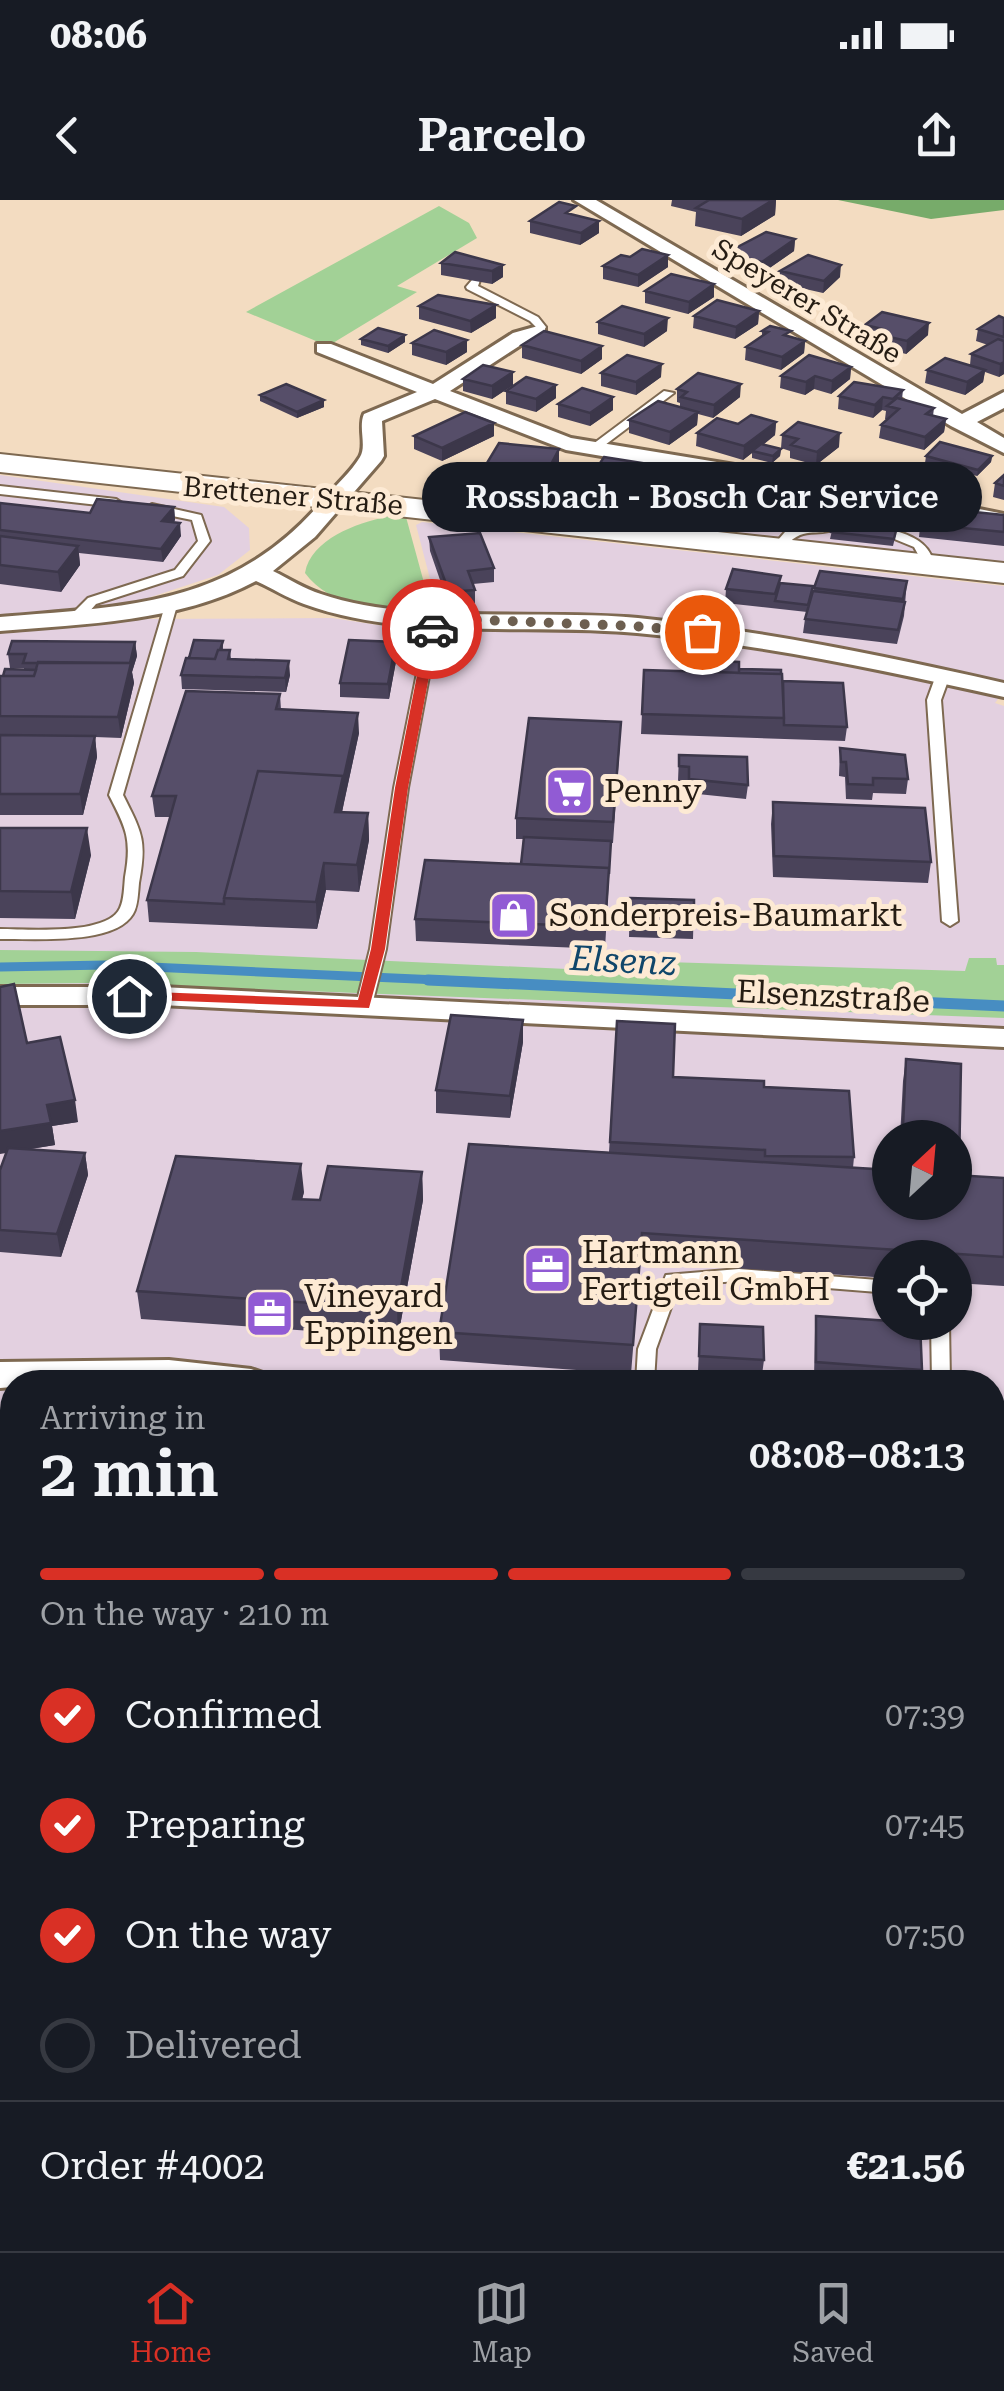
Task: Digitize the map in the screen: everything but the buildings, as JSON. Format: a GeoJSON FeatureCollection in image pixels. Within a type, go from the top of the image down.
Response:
{"type":"FeatureCollection","features":[{"type":"Feature","properties":{"kind":"street","name":"Speyerer Straße"},"geometry":{"type":"LineString","coordinates":[[583,200],[1004,448]]}},
{"type":"Feature","properties":{"kind":"street"},"geometry":{"type":"LineString","coordinates":[[0,624],[172,602],[224,588],[257,572],[298,541],[372,456],[371,418],[431,394],[520,337],[538,332]]}},
{"type":"Feature","properties":{"kind":"street"},"geometry":{"type":"LineString","coordinates":[[324,348],[431,394],[566,444],[1004,520]]}},
{"type":"Feature","properties":{"kind":"street"},"geometry":{"type":"LineString","coordinates":[[958,422],[982,414],[1004,398]]}},
{"type":"Feature","properties":{"kind":"street","name":"Brettener Straße"},"geometry":{"type":"LineString","coordinates":[[0,463],[1004,573]]}},
{"type":"Feature","properties":{"kind":"street"},"geometry":{"type":"LineString","coordinates":[[257,572],[311,599],[357,611],[632,626],[738,636],[831,651],[1004,690]]}},
{"type":"Feature","properties":{"kind":"street","name":"Elsenzstraße"},"geometry":{"type":"LineString","coordinates":[[0,996],[161,996],[364,1004],[1004,1038]]}},
{"type":"Feature","properties":{"kind":"lane"},"geometry":{"type":"LineString","coordinates":[[476,282],[471,286],[534,319],[541,327],[538,332]]}},
{"type":"Feature","properties":{"kind":"lane"},"geometry":{"type":"LineString","coordinates":[[593,449],[668,393]]}},
{"type":"Feature","properties":{"kind":"lane"},"geometry":{"type":"LineString","coordinates":[[0,490],[160,509],[196,518],[204,541],[179,573],[92,602],[76,617]]}},
{"type":"Feature","properties":{"kind":"lane"},"geometry":{"type":"LineString","coordinates":[[778,548],[789,532],[802,527],[833,528]]}},
{"type":"Feature","properties":{"kind":"lane"},"geometry":{"type":"LineString","coordinates":[[896,535],[914,539],[923,548],[930,566]]}},
{"type":"Feature","properties":{"kind":"lane"},"geometry":{"type":"LineString","coordinates":[[0,934],[88,932],[116,923],[127,911],[136,835],[116,795],[172,602]]}},
{"type":"Feature","properties":{"kind":"lane"},"geometry":{"type":"LineString","coordinates":[[364,1004],[378,949],[402,788],[434,618]]}},
{"type":"Feature","properties":{"kind":"lane"},"geometry":{"type":"LineString","coordinates":[[942,678],[934,700],[950,921]]}},
{"type":"Feature","properties":{"kind":"lane"},"geometry":{"type":"LineString","coordinates":[[646,1370],[647,1349],[672,1280],[739,1275],[872,1286]]}},
{"type":"Feature","properties":{"kind":"lane"},"geometry":{"type":"LineString","coordinates":[[940,1340],[941,1370]]}},
{"type":"Feature","properties":{"kind":"shaded area"},"geometry":{"type":"Polygon","coordinates":[[[0,475],[224,507],[249,528],[250,550],[218,575],[145,599],[145,619],[332,618],[404,629],[443,629],[416,525],[422,522],[1004,586],[1004,691],[995,703],[1004,706],[1004,1370],[0,1370],[0,475]]]}},
{"type":"Feature","properties":{"kind":"shaded area"},"geometry":{"type":"Polygon","coordinates":[[[755,482],[914,505],[1004,523],[1004,564],[734,532],[755,482]]]}},
{"type":"Feature","properties":{"kind":"green space"},"geometry":{"type":"Polygon","coordinates":[[[838,200],[1004,200],[1004,210],[931,219],[838,200]]]}},
{"type":"Feature","properties":{"kind":"green space"},"geometry":{"type":"Polygon","coordinates":[[[439,206],[469,223],[477,238],[397,286],[417,292],[328,346],[246,312],[439,206]]]}},
{"type":"Feature","properties":{"kind":"green space"},"geometry":{"type":"Polygon","coordinates":[[[386,517],[406,517],[432,612],[380,610],[346,602],[330,595],[305,573],[316,551],[337,534],[386,517]]]}},
{"type":"Feature","properties":{"kind":"green space"},"geometry":{"type":"Polygon","coordinates":[[[0,950],[196,952],[632,972],[633,961],[965,971],[969,958],[996,958],[997,965],[1004,965],[1004,1018],[97,983],[0,984],[0,950]]]}},
{"type":"Feature","properties":{"kind":"waterway","name":"Elsenz"},"geometry":{"type":"LineString","coordinates":[[0,967],[106,965],[483,982]]}},
{"type":"Feature","properties":{"kind":"waterway","name":"Elsenz"},"geometry":{"type":"LineString","coordinates":[[428,980],[1004,1006]]}},
{"type":"Feature","properties":{"kind":"way so far"},"geometry":{"type":"LineString","coordinates":[[432,629],[434,618],[702,632]]}},
{"type":"Feature","properties":{"kind":"place","name":"Rossbach - Bosch Car Service"},"geometry":{"type":"Point","coordinates":[702,632]}},
{"type":"Feature","properties":{"kind":"place","name":"Penny"},"geometry":{"type":"Point","coordinates":[569,791]}},
{"type":"Feature","properties":{"kind":"place","name":"Sonderpreis-Baumarkt"},"geometry":{"type":"Point","coordinates":[514,915]}},
{"type":"Feature","properties":{"kind":"place","name":"Hartmann Fertigteil GmbH"},"geometry":{"type":"Point","coordinates":[547,1270]}},
{"type":"Feature","properties":{"kind":"place","name":"Vineyard Eppingen"},"geometry":{"type":"Point","coordinates":[269,1314]}},
{"type":"Feature","properties":{"kind":"route"},"geometry":{"type":"LineString","coordinates":[[129,996],[364,1004],[378,949],[402,788],[432,629]]}}]}
